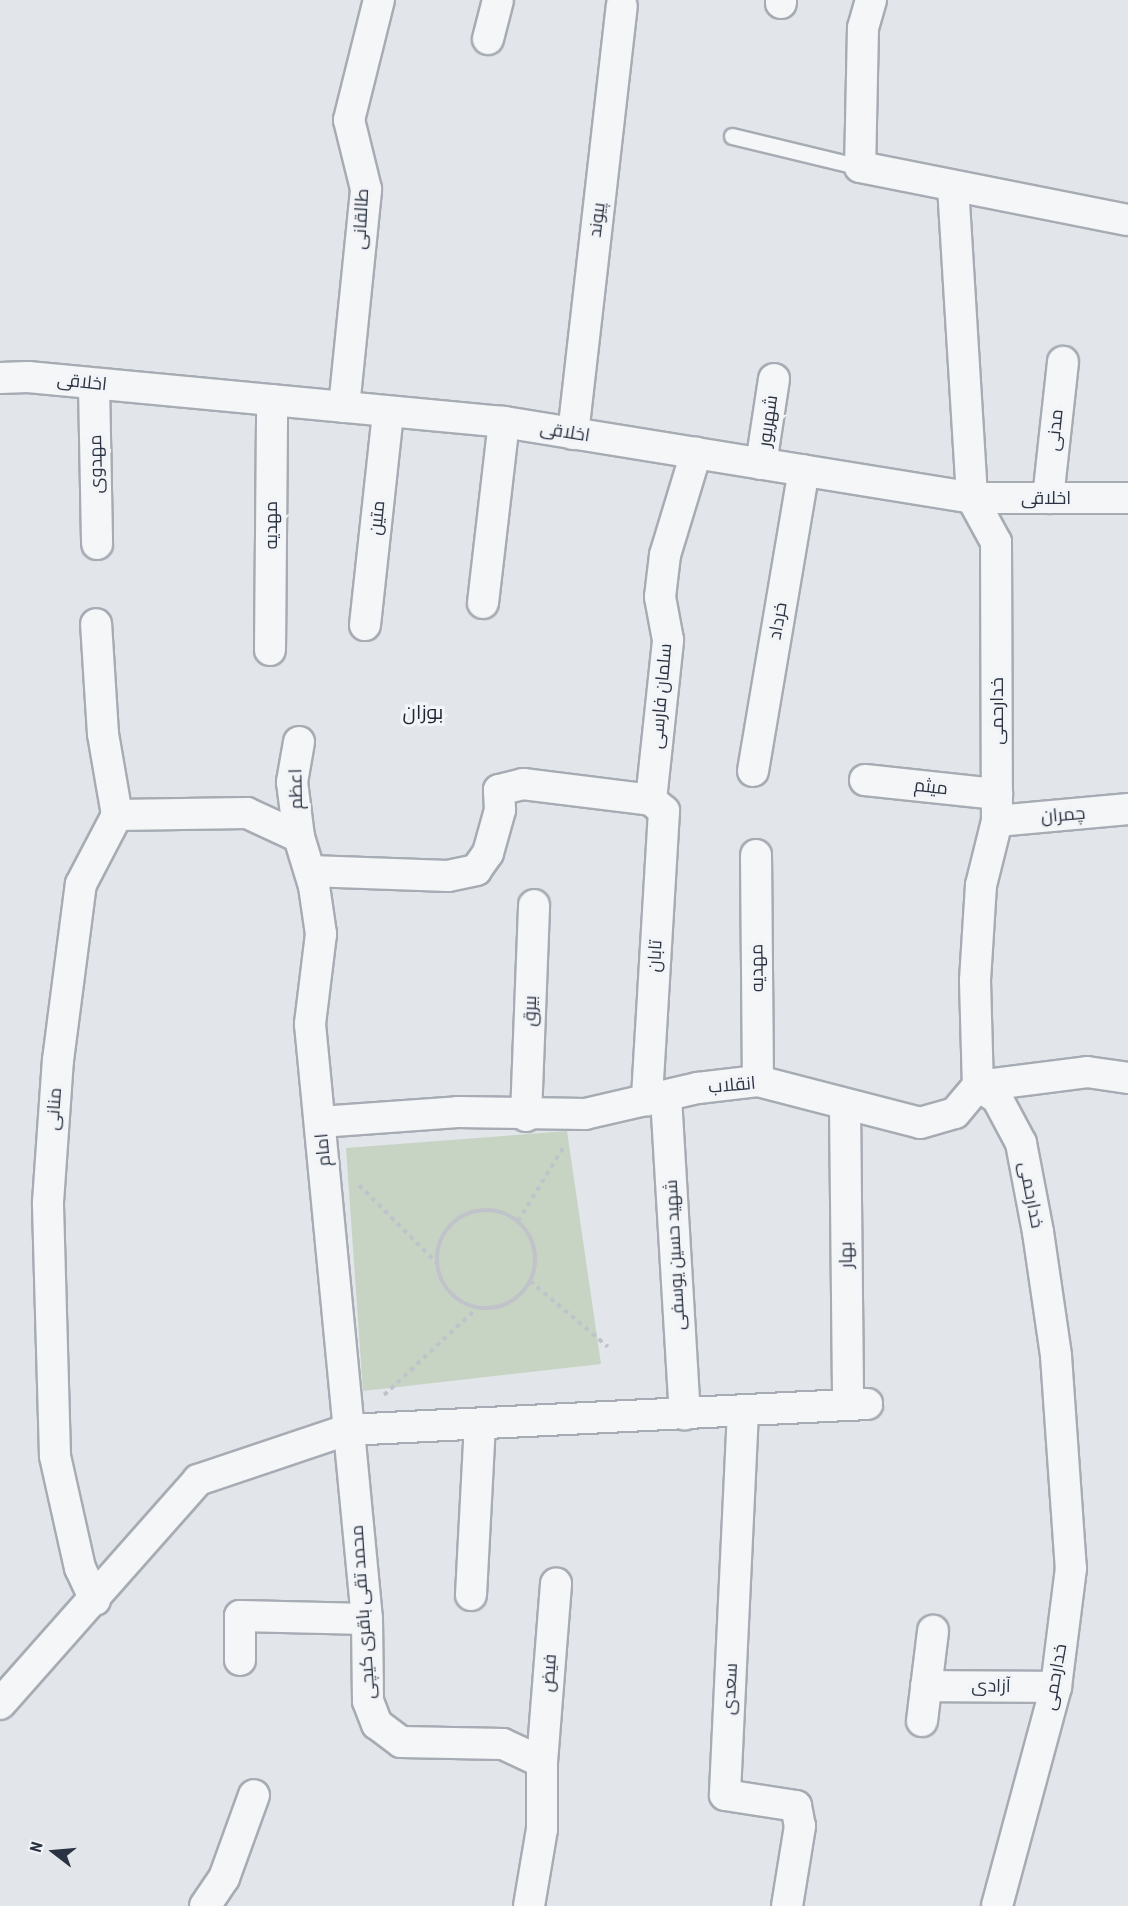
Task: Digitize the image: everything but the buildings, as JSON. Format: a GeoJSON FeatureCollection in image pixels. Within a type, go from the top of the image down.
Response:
{"type":"FeatureCollection","features":[{"type":"Feature","properties":{"kind":"street","name":"طالقانی"},"geometry":{"type":"LineString","coordinates":[[344,407],[366,189],[349,120],[379,0]]}},
{"type":"Feature","properties":{"kind":"street"},"geometry":{"type":"LineString","coordinates":[[488,39],[498,0]]}},
{"type":"Feature","properties":{"kind":"street"},"geometry":{"type":"LineString","coordinates":[[871,0],[863,28],[860,167],[1128,220]]}},
{"type":"Feature","properties":{"kind":"street","name":"پیوند"},"geometry":{"type":"LineString","coordinates":[[573,434],[622,6]]}},
{"type":"Feature","properties":{"kind":"street"},"geometry":{"type":"LineString","coordinates":[[953,186],[972,498]]}},
{"type":"Feature","properties":{"kind":"street","name":"مدنی"},"geometry":{"type":"LineString","coordinates":[[1048,498],[1063,362]]}},
{"type":"Feature","properties":{"kind":"street","name":"اخلاقی"},"geometry":{"type":"LineString","coordinates":[[0,378],[94,384],[504,422],[972,498],[1128,498]]}},
{"type":"Feature","properties":{"kind":"street","name":"شهریور"},"geometry":{"type":"LineString","coordinates":[[761,464],[774,379]]}},
{"type":"Feature","properties":{"kind":"street","name":"مهدوی"},"geometry":{"type":"LineString","coordinates":[[94,384],[97,544]]}},
{"type":"Feature","properties":{"kind":"street","name":"مهدیه"},"geometry":{"type":"LineString","coordinates":[[270,650],[272,400]]}},
{"type":"Feature","properties":{"kind":"street","name":"متین"},"geometry":{"type":"LineString","coordinates":[[365,625],[388,412]]}},
{"type":"Feature","properties":{"kind":"street"},"geometry":{"type":"LineString","coordinates":[[483,603],[504,422]]}},
{"type":"Feature","properties":{"kind":"street","name":"سلمان فارسی"},"geometry":{"type":"LineString","coordinates":[[658,806],[668,640],[660,597],[664,565],[696,453]]}},
{"type":"Feature","properties":{"kind":"street","name":"خرداد"},"geometry":{"type":"LineString","coordinates":[[753,771],[804,470]]}},
{"type":"Feature","properties":{"kind":"street","name":"خدارحمی"},"geometry":{"type":"LineString","coordinates":[[972,498],[996,542],[997,807],[981,885],[975,981],[978,1086],[997,1098],[1021,1143],[1056,1356],[1071,1568],[1056,1687],[997,1906]]}},
{"type":"Feature","properties":{"kind":"street"},"geometry":{"type":"LineString","coordinates":[[96,624],[103,734],[117,815],[247,813],[299,837]]}},
{"type":"Feature","properties":{"kind":"street","name":"اعظم"},"geometry":{"type":"LineString","coordinates":[[299,742],[292,782],[299,837]]}},
{"type":"Feature","properties":{"kind":"street","name":"میثم"},"geometry":{"type":"LineString","coordinates":[[865,780],[997,807]]}},
{"type":"Feature","properties":{"kind":"street"},"geometry":{"type":"LineString","coordinates":[[310,871],[448,876],[476,870],[488,853],[500,810],[499,790],[522,784],[658,806]]}},
{"type":"Feature","properties":{"kind":"street","name":"تابان"},"geometry":{"type":"LineString","coordinates":[[656,1099],[658,806]]}},
{"type":"Feature","properties":{"kind":"street","name":"چمران"},"geometry":{"type":"LineString","coordinates":[[997,807],[1128,809]]}},
{"type":"Feature","properties":{"kind":"street","name":"منانی"},"geometry":{"type":"LineString","coordinates":[[95,1600],[80,1568],[55,1456],[48,1202],[58,1060],[81,884],[117,815]]}},
{"type":"Feature","properties":{"kind":"street","name":"امام"},"geometry":{"type":"LineString","coordinates":[[299,837],[310,871],[321,934],[310,1024],[347,1431]]}},
{"type":"Feature","properties":{"kind":"street","name":"مهدیه"},"geometry":{"type":"LineString","coordinates":[[756,855],[759,1081]]}},
{"type":"Feature","properties":{"kind":"street","name":"بیرق"},"geometry":{"type":"LineString","coordinates":[[526,1116],[534,906]]}},
{"type":"Feature","properties":{"kind":"street"},"geometry":{"type":"LineString","coordinates":[[978,1086],[1087,1072],[1128,1078]]}},
{"type":"Feature","properties":{"kind":"street","name":"انقلاب"},"geometry":{"type":"LineString","coordinates":[[321,1135],[458,1112],[526,1116],[585,1114],[759,1081],[920,1123],[956,1113],[978,1086]]}},
{"type":"Feature","properties":{"kind":"street","name":"شهید حسین یوسفی"},"geometry":{"type":"LineString","coordinates":[[656,1099],[685,1414]]}},
{"type":"Feature","properties":{"kind":"street","name":"بهار"},"geometry":{"type":"LineString","coordinates":[[743,1411],[857,1404],[844,1105]]}},
{"type":"Feature","properties":{"kind":"street"},"geometry":{"type":"LineString","coordinates":[[0,1704],[95,1600],[198,1480],[347,1431],[743,1411]]}},
{"type":"Feature","properties":{"kind":"street","name":"سعدی"},"geometry":{"type":"LineString","coordinates":[[743,1411],[725,1794],[796,1806],[800,1826],[787,1906]]}},
{"type":"Feature","properties":{"kind":"street"},"geometry":{"type":"LineString","coordinates":[[471,1595],[480,1424]]}},
{"type":"Feature","properties":{"kind":"street","name":"محمد تقی باقری کیچی"},"geometry":{"type":"LineString","coordinates":[[347,1431],[367,1619],[368,1701],[377,1724],[401,1742],[503,1744],[542,1762]]}},
{"type":"Feature","properties":{"kind":"street","name":"فیض"},"geometry":{"type":"LineString","coordinates":[[542,1762],[556,1584]]}},
{"type":"Feature","properties":{"kind":"street"},"geometry":{"type":"LineString","coordinates":[[240,1660],[240,1616],[367,1619]]}},
{"type":"Feature","properties":{"kind":"street"},"geometry":{"type":"LineString","coordinates":[[922,1721],[933,1631]]}},
{"type":"Feature","properties":{"kind":"street","name":"آزادی"},"geometry":{"type":"LineString","coordinates":[[926,1686],[1056,1687]]}},
{"type":"Feature","properties":{"kind":"street"},"geometry":{"type":"LineString","coordinates":[[529,1906],[542,1829],[542,1762]]}},
{"type":"Feature","properties":{"kind":"street"},"geometry":{"type":"LineString","coordinates":[[206,1906],[224,1878],[254,1795]]}},
{"type":"Feature","properties":{"kind":"lane"},"geometry":{"type":"LineString","coordinates":[[732,136],[860,167]]}},
{"type":"Feature","properties":{"kind":"path"},"geometry":{"type":"LineString","coordinates":[[518,1221],[585,1114]]}},
{"type":"Feature","properties":{"kind":"path"},"geometry":{"type":"LineString","coordinates":[[321,1135],[437,1263],[450,1292],[477,1308]]}},
{"type":"Feature","properties":{"kind":"path"},"geometry":{"type":"LineString","coordinates":[[347,1431],[477,1308],[508,1303],[531,1281],[535,1250],[518,1221],[488,1209],[471,1212],[445,1232],[437,1263]]}},
{"type":"Feature","properties":{"kind":"path"},"geometry":{"type":"LineString","coordinates":[[531,1281],[608,1347]]}},
{"type":"Feature","properties":{"kind":"green space"},"geometry":{"type":"Polygon","coordinates":[[[567,1131],[601,1364],[363,1391],[346,1148],[567,1131]]]}},
{"type":"Feature","properties":{"kind":"district","name":"بوزان"},"geometry":{"type":"Point","coordinates":[423,712]}}]}
